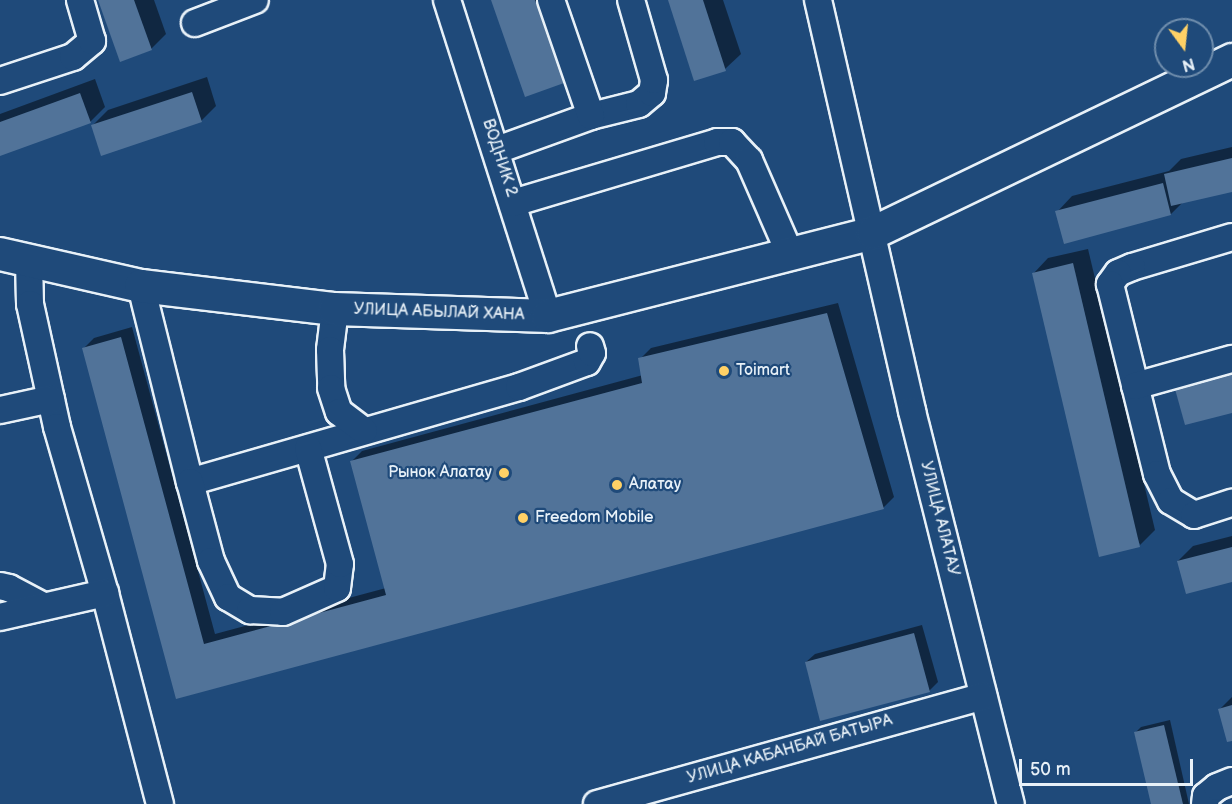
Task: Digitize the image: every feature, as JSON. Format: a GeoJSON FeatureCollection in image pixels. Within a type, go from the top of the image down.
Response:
{"type":"FeatureCollection","features":[{"type":"Feature","properties":{"kind":"main road","name":"УЛИЦА АБЫЛАЙ ХАНА"},"geometry":{"type":"LineString","coordinates":[[14,257],[141,286],[335,309],[548,316],[873,233],[1232,60]]}},
{"type":"Feature","properties":{"kind":"street"},"geometry":{"type":"LineString","coordinates":[[0,81],[72,57],[92,41],[80,0]]}},
{"type":"Feature","properties":{"kind":"street"},"geometry":{"type":"LineString","coordinates":[[195,23],[255,0]]}},
{"type":"Feature","properties":{"kind":"street","name":"ВОДНИК 2"},"geometry":{"type":"LineString","coordinates":[[447,0],[497,150],[548,316]]}},
{"type":"Feature","properties":{"kind":"street"},"geometry":{"type":"LineString","coordinates":[[551,0],[591,116]]}},
{"type":"Feature","properties":{"kind":"street"},"geometry":{"type":"LineString","coordinates":[[497,150],[591,116],[639,104],[652,93],[654,80],[631,0]]}},
{"type":"Feature","properties":{"kind":"street","name":"УЛИЦА АЛАТАУ"},"geometry":{"type":"LineString","coordinates":[[818,0],[912,411],[1011,804]]}},
{"type":"Feature","properties":{"kind":"street"},"geometry":{"type":"LineString","coordinates":[[513,203],[717,142],[732,142],[748,160],[760,182],[790,254]]}},
{"type":"Feature","properties":{"kind":"street"},"geometry":{"type":"LineString","coordinates":[[1232,237],[1132,267],[1118,273],[1110,284],[1157,474],[1171,501],[1194,514],[1232,503]]}},
{"type":"Feature","properties":{"kind":"street"},"geometry":{"type":"LineString","coordinates":[[14,257],[30,304],[51,399],[160,804]]}},
{"type":"Feature","properties":{"kind":"street"},"geometry":{"type":"LineString","coordinates":[[141,286],[211,561],[228,597],[250,610],[283,612],[337,588],[340,564],[308,448]]}},
{"type":"Feature","properties":{"kind":"street"},"geometry":{"type":"LineString","coordinates":[[335,309],[330,350],[331,388],[339,412],[364,431]]}},
{"type":"Feature","properties":{"kind":"street"},"geometry":{"type":"LineString","coordinates":[[190,482],[519,387],[587,363],[591,353],[590,346]]}},
{"type":"Feature","properties":{"kind":"street"},"geometry":{"type":"LineString","coordinates":[[1135,386],[1232,359]]}},
{"type":"Feature","properties":{"kind":"street"},"geometry":{"type":"LineString","coordinates":[[0,410],[51,399]]}},
{"type":"Feature","properties":{"kind":"street"},"geometry":{"type":"LineString","coordinates":[[0,586],[9,588],[43,606]]}},
{"type":"Feature","properties":{"kind":"street"},"geometry":{"type":"LineString","coordinates":[[0,617],[105,593]]}},
{"type":"Feature","properties":{"kind":"street","name":"УЛИЦА КАБАНБАЙ БАТЫРА"},"geometry":{"type":"LineString","coordinates":[[597,804],[983,696]]}},
{"type":"Feature","properties":{"kind":"street"},"geometry":{"type":"LineString","coordinates":[[1205,804],[1206,796],[1217,787],[1232,781]]}},
{"type":"Feature","properties":{"kind":"building"},"geometry":{"type":"Polygon","coordinates":[[[98,0],[134,0],[152,50],[120,62],[98,0]]]}},
{"type":"Feature","properties":{"kind":"building"},"geometry":{"type":"Polygon","coordinates":[[[491,0],[535,0],[564,83],[525,97],[491,0]]]}},
{"type":"Feature","properties":{"kind":"building"},"geometry":{"type":"Polygon","coordinates":[[[668,0],[703,0],[726,71],[694,81],[668,0]]]}},
{"type":"Feature","properties":{"kind":"building"},"geometry":{"type":"Polygon","coordinates":[[[192,92],[202,122],[101,156],[91,125],[192,92]]]}},
{"type":"Feature","properties":{"kind":"building"},"geometry":{"type":"Polygon","coordinates":[[[80,93],[91,123],[0,156],[0,122],[80,93]]]}},
{"type":"Feature","properties":{"kind":"building"},"geometry":{"type":"Polygon","coordinates":[[[1232,158],[1232,192],[1171,206],[1164,174],[1232,158]]]}},
{"type":"Feature","properties":{"kind":"building"},"geometry":{"type":"Polygon","coordinates":[[[1163,183],[1171,215],[1064,244],[1055,211],[1163,183]]]}},
{"type":"Feature","properties":{"kind":"building"},"geometry":{"type":"Polygon","coordinates":[[[1073,263],[1140,547],[1099,557],[1032,273],[1073,263]]]}},
{"type":"Feature","properties":{"kind":"building","name":"Алатау"},"geometry":{"type":"Polygon","coordinates":[[[827,313],[884,509],[176,699],[82,348],[121,337],[204,644],[386,595],[350,461],[642,383],[638,358],[827,313]]]}},
{"type":"Feature","properties":{"kind":"building"},"geometry":{"type":"Polygon","coordinates":[[[1232,374],[1232,413],[1185,425],[1175,389],[1232,374]]]}},
{"type":"Feature","properties":{"kind":"building"},"geometry":{"type":"Polygon","coordinates":[[[1232,547],[1232,582],[1186,594],[1177,561],[1232,547]]]}},
{"type":"Feature","properties":{"kind":"building"},"geometry":{"type":"Polygon","coordinates":[[[914,633],[930,692],[820,721],[805,662],[914,633]]]}},
{"type":"Feature","properties":{"kind":"building"},"geometry":{"type":"Polygon","coordinates":[[[1232,705],[1232,741],[1227,742],[1218,709],[1232,705]]]}},
{"type":"Feature","properties":{"kind":"building"},"geometry":{"type":"Polygon","coordinates":[[[1164,725],[1183,804],[1151,804],[1134,732],[1164,725]]]}},
{"type":"Feature","properties":{"kind":"place","name":"Toimart"},"geometry":{"type":"Point","coordinates":[724,371]}},
{"type":"Feature","properties":{"kind":"place","name":"Рынок Алатау"},"geometry":{"type":"Point","coordinates":[504,473]}},
{"type":"Feature","properties":{"kind":"place","name":"Алатау"},"geometry":{"type":"Point","coordinates":[617,485]}},
{"type":"Feature","properties":{"kind":"place","name":"Freedom Mobile"},"geometry":{"type":"Point","coordinates":[523,518]}}]}
